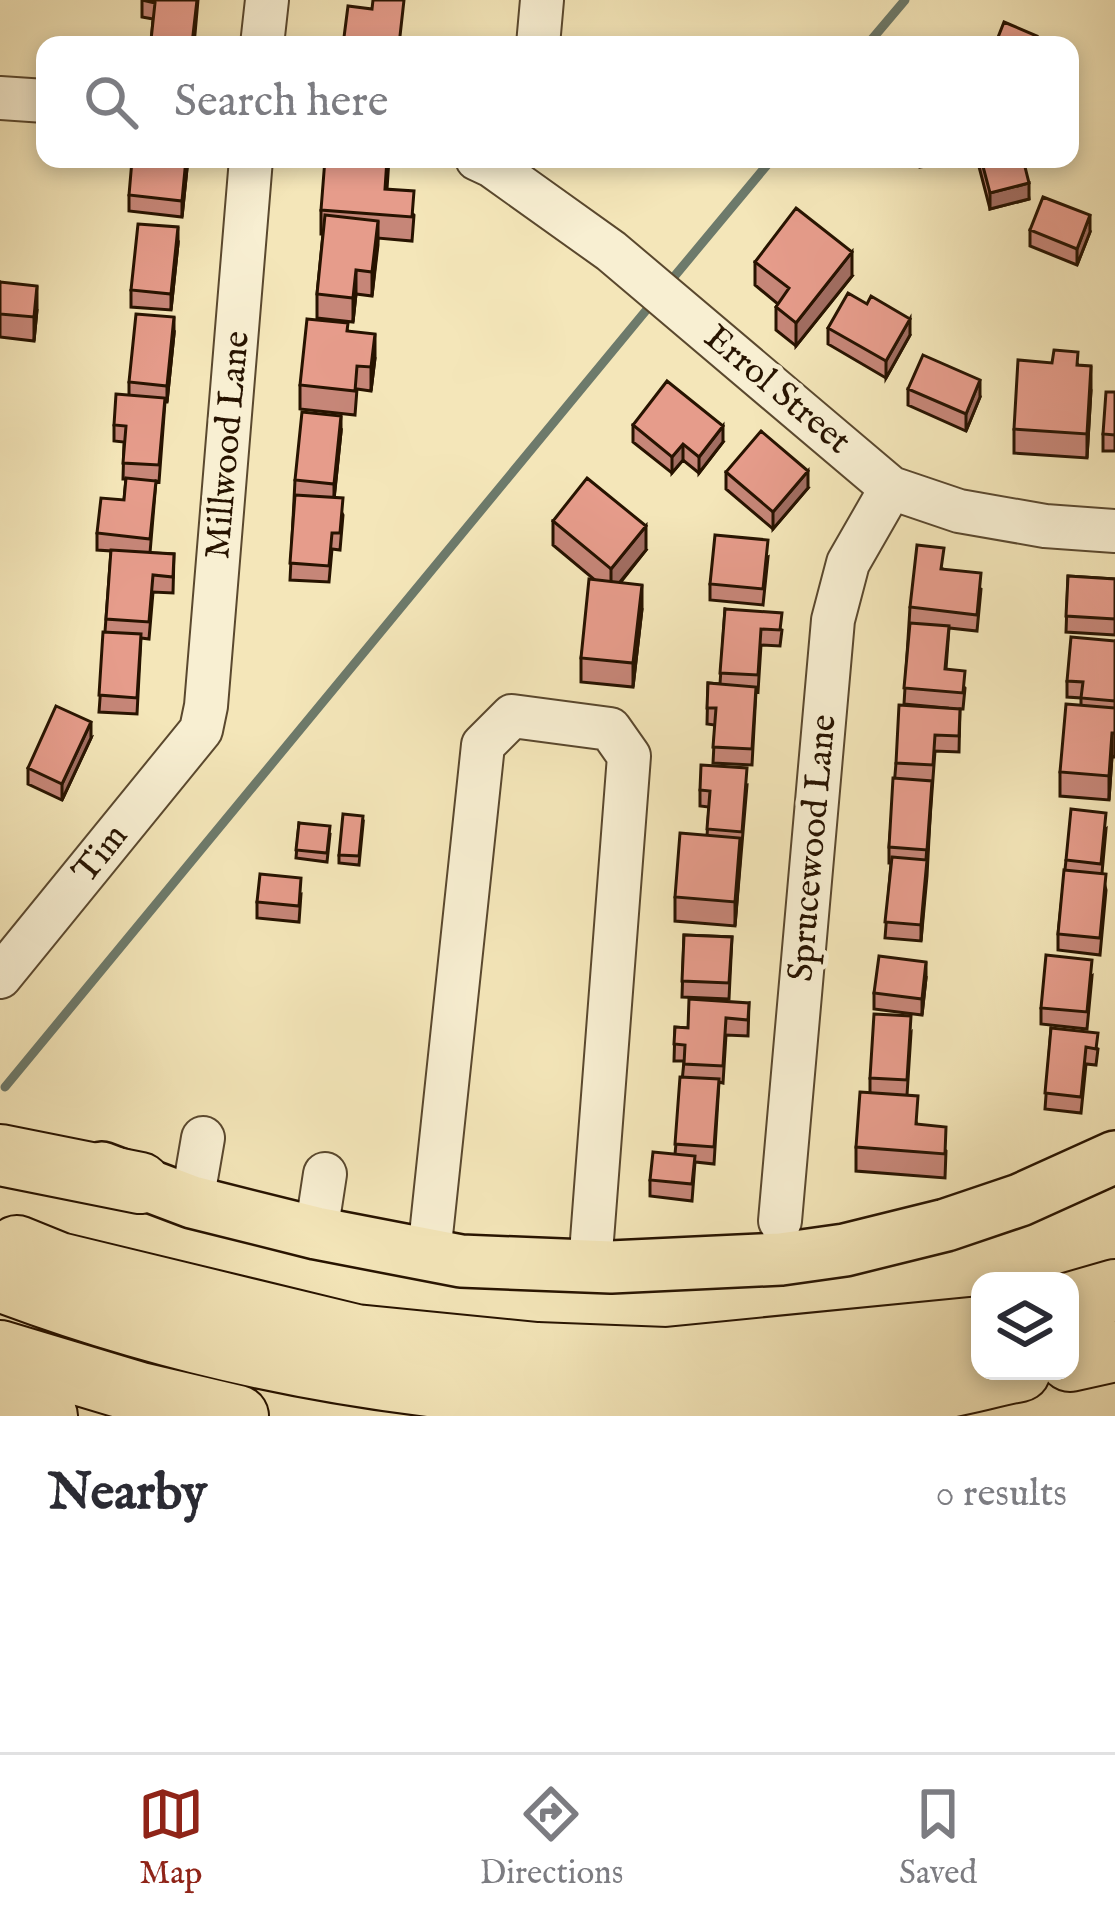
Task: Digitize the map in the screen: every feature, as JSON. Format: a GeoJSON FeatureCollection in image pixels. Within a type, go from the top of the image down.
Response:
{"type":"FeatureCollection","features":[{"type":"Feature","properties":{"kind":"highway"},"geometry":{"type":"LineString","coordinates":[[0,1154],[166,1192]]}},
{"type":"Feature","properties":{"kind":"highway"},"geometry":{"type":"LineString","coordinates":[[0,1239],[59,1263],[356,1335],[537,1353],[666,1358],[971,1328]]}},
{"type":"Feature","properties":{"kind":"highway"},"geometry":{"type":"LineString","coordinates":[[0,1281],[96,1317],[254,1360],[373,1386],[555,1406],[681,1408],[916,1393],[977,1380]]}},
{"type":"Feature","properties":{"kind":"highway"},"geometry":{"type":"LineString","coordinates":[[1079,1300],[1115,1289]]}},
{"type":"Feature","properties":{"kind":"highway"},"geometry":{"type":"LineString","coordinates":[[0,1351],[140,1393],[238,1416]]}},
{"type":"Feature","properties":{"kind":"highway"},"geometry":{"type":"LineString","coordinates":[[1079,1359],[1115,1351]]}},
{"type":"Feature","properties":{"kind":"highway"},"geometry":{"type":"LineString","coordinates":[[0,1398],[47,1416]]}},
{"type":"Feature","properties":{"kind":"main road"},"geometry":{"type":"LineString","coordinates":[[0,1127],[166,1192],[316,1233],[461,1261],[590,1266],[781,1259],[844,1250],[964,1219],[1115,1157]]}},
{"type":"Feature","properties":{"kind":"street"},"geometry":{"type":"LineString","coordinates":[[263,36],[267,0]]}},
{"type":"Feature","properties":{"kind":"street"},"geometry":{"type":"LineString","coordinates":[[539,36],[542,0]]}},
{"type":"Feature","properties":{"kind":"street"},"geometry":{"type":"LineString","coordinates":[[0,98],[36,100]]}},
{"type":"Feature","properties":{"kind":"street","name":"Millwood Lane"},"geometry":{"type":"LineString","coordinates":[[201,730],[250,168]]}},
{"type":"Feature","properties":{"kind":"street","name":"Errol Street"},"geometry":{"type":"LineString","coordinates":[[523,173],[891,488],[959,512],[1115,531]]}},
{"type":"Feature","properties":{"kind":"street","name":"Sprucewood Lane"},"geometry":{"type":"LineString","coordinates":[[780,1221],[833,620],[848,563],[891,488]]}},
{"type":"Feature","properties":{"kind":"street"},"geometry":{"type":"LineString","coordinates":[[429,1255],[483,745],[512,716],[610,729],[629,756],[590,1266]]}},
{"type":"Feature","properties":{"kind":"street","name":"Tim"},"geometry":{"type":"LineString","coordinates":[[0,977],[201,730]]}},
{"type":"Feature","properties":{"kind":"street"},"geometry":{"type":"LineString","coordinates":[[166,1192],[203,1138]]}},
{"type":"Feature","properties":{"kind":"street"},"geometry":{"type":"LineString","coordinates":[[316,1233],[325,1174]]}},
{"type":"Feature","properties":{"kind":"building"},"geometry":{"type":"Polygon","coordinates":[[[142,0],[197,0],[193,36],[151,36],[155,3],[142,0]]]}},
{"type":"Feature","properties":{"kind":"building"},"geometry":{"type":"Polygon","coordinates":[[[373,0],[404,0],[400,36],[344,36],[348,6],[372,9],[373,0]]]}},
{"type":"Feature","properties":{"kind":"building"},"geometry":{"type":"Polygon","coordinates":[[[1004,22],[1037,36],[999,36],[1004,22]]]}},
{"type":"Feature","properties":{"kind":"building"},"geometry":{"type":"Polygon","coordinates":[[[131,168],[185,168],[182,201],[129,195],[131,168]]]}},
{"type":"Feature","properties":{"kind":"building"},"geometry":{"type":"Polygon","coordinates":[[[324,168],[386,168],[385,189],[414,191],[412,217],[321,210],[324,168]]]}},
{"type":"Feature","properties":{"kind":"building"},"geometry":{"type":"Polygon","coordinates":[[[983,168],[1025,168],[1029,183],[990,193],[983,168]]]}},
{"type":"Feature","properties":{"kind":"building"},"geometry":{"type":"Polygon","coordinates":[[[1043,197],[1090,215],[1077,249],[1030,230],[1043,197]]]}},
{"type":"Feature","properties":{"kind":"building"},"geometry":{"type":"Polygon","coordinates":[[[796,208],[852,252],[796,323],[776,307],[789,288],[755,262],[796,208]]]}},
{"type":"Feature","properties":{"kind":"building"},"geometry":{"type":"Polygon","coordinates":[[[325,215],[378,221],[372,272],[356,270],[353,298],[317,294],[325,215]]]}},
{"type":"Feature","properties":{"kind":"building"},"geometry":{"type":"Polygon","coordinates":[[[138,224],[178,227],[171,294],[131,290],[138,224]]]}},
{"type":"Feature","properties":{"kind":"building"},"geometry":{"type":"Polygon","coordinates":[[[0,282],[37,286],[34,317],[0,314],[0,282]]]}},
{"type":"Feature","properties":{"kind":"building"},"geometry":{"type":"Polygon","coordinates":[[[848,293],[867,304],[871,296],[910,319],[886,361],[828,328],[848,293]]]}},
{"type":"Feature","properties":{"kind":"building"},"geometry":{"type":"Polygon","coordinates":[[[136,314],[174,317],[167,386],[129,382],[136,314]]]}},
{"type":"Feature","properties":{"kind":"building"},"geometry":{"type":"Polygon","coordinates":[[[307,319],[348,323],[347,331],[375,334],[371,367],[357,366],[355,391],[300,385],[307,319]]]}},
{"type":"Feature","properties":{"kind":"building"},"geometry":{"type":"Polygon","coordinates":[[[1054,350],[1078,352],[1077,365],[1091,366],[1087,434],[1014,429],[1018,360],[1052,363],[1054,350]]]}},
{"type":"Feature","properties":{"kind":"building"},"geometry":{"type":"Polygon","coordinates":[[[923,355],[980,380],[966,414],[908,389],[923,355]]]}},
{"type":"Feature","properties":{"kind":"building"},"geometry":{"type":"Polygon","coordinates":[[[667,381],[723,426],[699,457],[683,444],[672,457],[633,425],[667,381]]]}},
{"type":"Feature","properties":{"kind":"building"},"geometry":{"type":"Polygon","coordinates":[[[1106,392],[1115,392],[1115,435],[1103,434],[1106,392]]]}},
{"type":"Feature","properties":{"kind":"building"},"geometry":{"type":"Polygon","coordinates":[[[116,394],[165,398],[159,465],[123,463],[126,426],[114,425],[116,394]]]}},
{"type":"Feature","properties":{"kind":"building"},"geometry":{"type":"Polygon","coordinates":[[[302,412],[341,416],[334,484],[295,480],[302,412]]]}},
{"type":"Feature","properties":{"kind":"building"},"geometry":{"type":"Polygon","coordinates":[[[761,431],[808,471],[773,512],[726,472],[761,431]]]}},
{"type":"Feature","properties":{"kind":"building"},"geometry":{"type":"Polygon","coordinates":[[[126,478],[156,481],[150,539],[97,533],[101,498],[124,500],[126,478]]]}},
{"type":"Feature","properties":{"kind":"building"},"geometry":{"type":"Polygon","coordinates":[[[587,478],[646,526],[611,569],[553,521],[587,478]]]}},
{"type":"Feature","properties":{"kind":"building"},"geometry":{"type":"Polygon","coordinates":[[[295,495],[343,498],[340,533],[332,533],[329,566],[290,563],[295,495]]]}},
{"type":"Feature","properties":{"kind":"building"},"geometry":{"type":"Polygon","coordinates":[[[715,535],[768,540],[763,589],[710,584],[715,535]]]}},
{"type":"Feature","properties":{"kind":"building"},"geometry":{"type":"Polygon","coordinates":[[[917,545],[944,548],[941,569],[981,573],[977,615],[910,607],[917,545]]]}},
{"type":"Feature","properties":{"kind":"building"},"geometry":{"type":"Polygon","coordinates":[[[111,550],[174,554],[173,577],[153,575],[149,622],[106,619],[111,550]]]}},
{"type":"Feature","properties":{"kind":"building"},"geometry":{"type":"Polygon","coordinates":[[[1068,576],[1115,579],[1115,619],[1066,616],[1068,576]]]}},
{"type":"Feature","properties":{"kind":"building"},"geometry":{"type":"Polygon","coordinates":[[[589,579],[642,585],[633,663],[581,658],[589,579]]]}},
{"type":"Feature","properties":{"kind":"building"},"geometry":{"type":"Polygon","coordinates":[[[725,609],[782,613],[780,630],[761,629],[758,675],[720,673],[725,609]]]}},
{"type":"Feature","properties":{"kind":"building"},"geometry":{"type":"Polygon","coordinates":[[[910,623],[949,626],[945,669],[965,671],[963,693],[904,688],[910,623]]]}},
{"type":"Feature","properties":{"kind":"building"},"geometry":{"type":"Polygon","coordinates":[[[103,632],[141,634],[137,698],[99,695],[103,632]]]}},
{"type":"Feature","properties":{"kind":"building"},"geometry":{"type":"Polygon","coordinates":[[[1071,637],[1115,641],[1115,701],[1081,698],[1083,682],[1067,681],[1071,637]]]}},
{"type":"Feature","properties":{"kind":"building"},"geometry":{"type":"Polygon","coordinates":[[[708,683],[756,687],[752,749],[713,747],[716,708],[707,708],[708,683]]]}},
{"type":"Feature","properties":{"kind":"building"},"geometry":{"type":"Polygon","coordinates":[[[1066,704],[1115,708],[1109,776],[1060,772],[1066,704]]]}},
{"type":"Feature","properties":{"kind":"building"},"geometry":{"type":"Polygon","coordinates":[[[899,705],[960,709],[959,736],[935,735],[933,765],[896,763],[899,705]]]}},
{"type":"Feature","properties":{"kind":"building"},"geometry":{"type":"Polygon","coordinates":[[[56,706],[91,722],[62,784],[28,768],[56,706]]]}},
{"type":"Feature","properties":{"kind":"building"},"geometry":{"type":"Polygon","coordinates":[[[701,765],[747,768],[742,832],[707,829],[710,791],[700,790],[701,765]]]}},
{"type":"Feature","properties":{"kind":"building"},"geometry":{"type":"Polygon","coordinates":[[[893,778],[932,781],[927,850],[889,847],[893,778]]]}},
{"type":"Feature","properties":{"kind":"building"},"geometry":{"type":"Polygon","coordinates":[[[1071,809],[1106,813],[1101,864],[1066,860],[1071,809]]]}},
{"type":"Feature","properties":{"kind":"building"},"geometry":{"type":"Polygon","coordinates":[[[343,814],[363,816],[359,856],[339,855],[343,814]]]}},
{"type":"Feature","properties":{"kind":"building"},"geometry":{"type":"Polygon","coordinates":[[[299,823],[330,826],[327,853],[296,850],[299,823]]]}},
{"type":"Feature","properties":{"kind":"building"},"geometry":{"type":"Polygon","coordinates":[[[680,833],[740,838],[735,902],[675,897],[680,833]]]}},
{"type":"Feature","properties":{"kind":"building"},"geometry":{"type":"Polygon","coordinates":[[[892,857],[927,860],[921,925],[885,922],[892,857]]]}},
{"type":"Feature","properties":{"kind":"building"},"geometry":{"type":"Polygon","coordinates":[[[1064,870],[1106,874],[1100,938],[1058,934],[1064,870]]]}},
{"type":"Feature","properties":{"kind":"building"},"geometry":{"type":"Polygon","coordinates":[[[260,874],[301,878],[299,906],[257,902],[260,874]]]}},
{"type":"Feature","properties":{"kind":"building"},"geometry":{"type":"Polygon","coordinates":[[[684,935],[732,937],[729,983],[682,981],[684,935]]]}},
{"type":"Feature","properties":{"kind":"building"},"geometry":{"type":"Polygon","coordinates":[[[1046,955],[1092,960],[1087,1012],[1041,1008],[1046,955]]]}},
{"type":"Feature","properties":{"kind":"building"},"geometry":{"type":"Polygon","coordinates":[[[879,956],[926,962],[922,999],[874,993],[879,956]]]}},
{"type":"Feature","properties":{"kind":"building"},"geometry":{"type":"Polygon","coordinates":[[[689,999],[749,1003],[748,1020],[726,1018],[723,1066],[684,1064],[685,1045],[674,1044],[675,1027],[688,1028],[689,999]]]}},
{"type":"Feature","properties":{"kind":"building"},"geometry":{"type":"Polygon","coordinates":[[[874,1014],[911,1016],[907,1080],[870,1078],[874,1014]]]}},
{"type":"Feature","properties":{"kind":"building"},"geometry":{"type":"Polygon","coordinates":[[[1051,1028],[1098,1033],[1096,1049],[1086,1047],[1081,1097],[1045,1093],[1051,1028]]]}},
{"type":"Feature","properties":{"kind":"building"},"geometry":{"type":"Polygon","coordinates":[[[680,1077],[719,1079],[714,1147],[675,1144],[680,1077]]]}},
{"type":"Feature","properties":{"kind":"building"},"geometry":{"type":"Polygon","coordinates":[[[860,1092],[918,1096],[916,1124],[946,1127],[945,1154],[856,1147],[860,1092]]]}},
{"type":"Feature","properties":{"kind":"building"},"geometry":{"type":"Polygon","coordinates":[[[653,1152],[695,1156],[692,1184],[650,1180],[653,1152]]]}},
{"type":"Feature","properties":{"kind":"waterway"},"geometry":{"type":"LineString","coordinates":[[875,36],[905,0]]}},
{"type":"Feature","properties":{"kind":"waterway"},"geometry":{"type":"LineString","coordinates":[[668,284],[765,168]]}},
{"type":"Feature","properties":{"kind":"waterway"},"geometry":{"type":"LineString","coordinates":[[5,1087],[653,302]]}}]}
